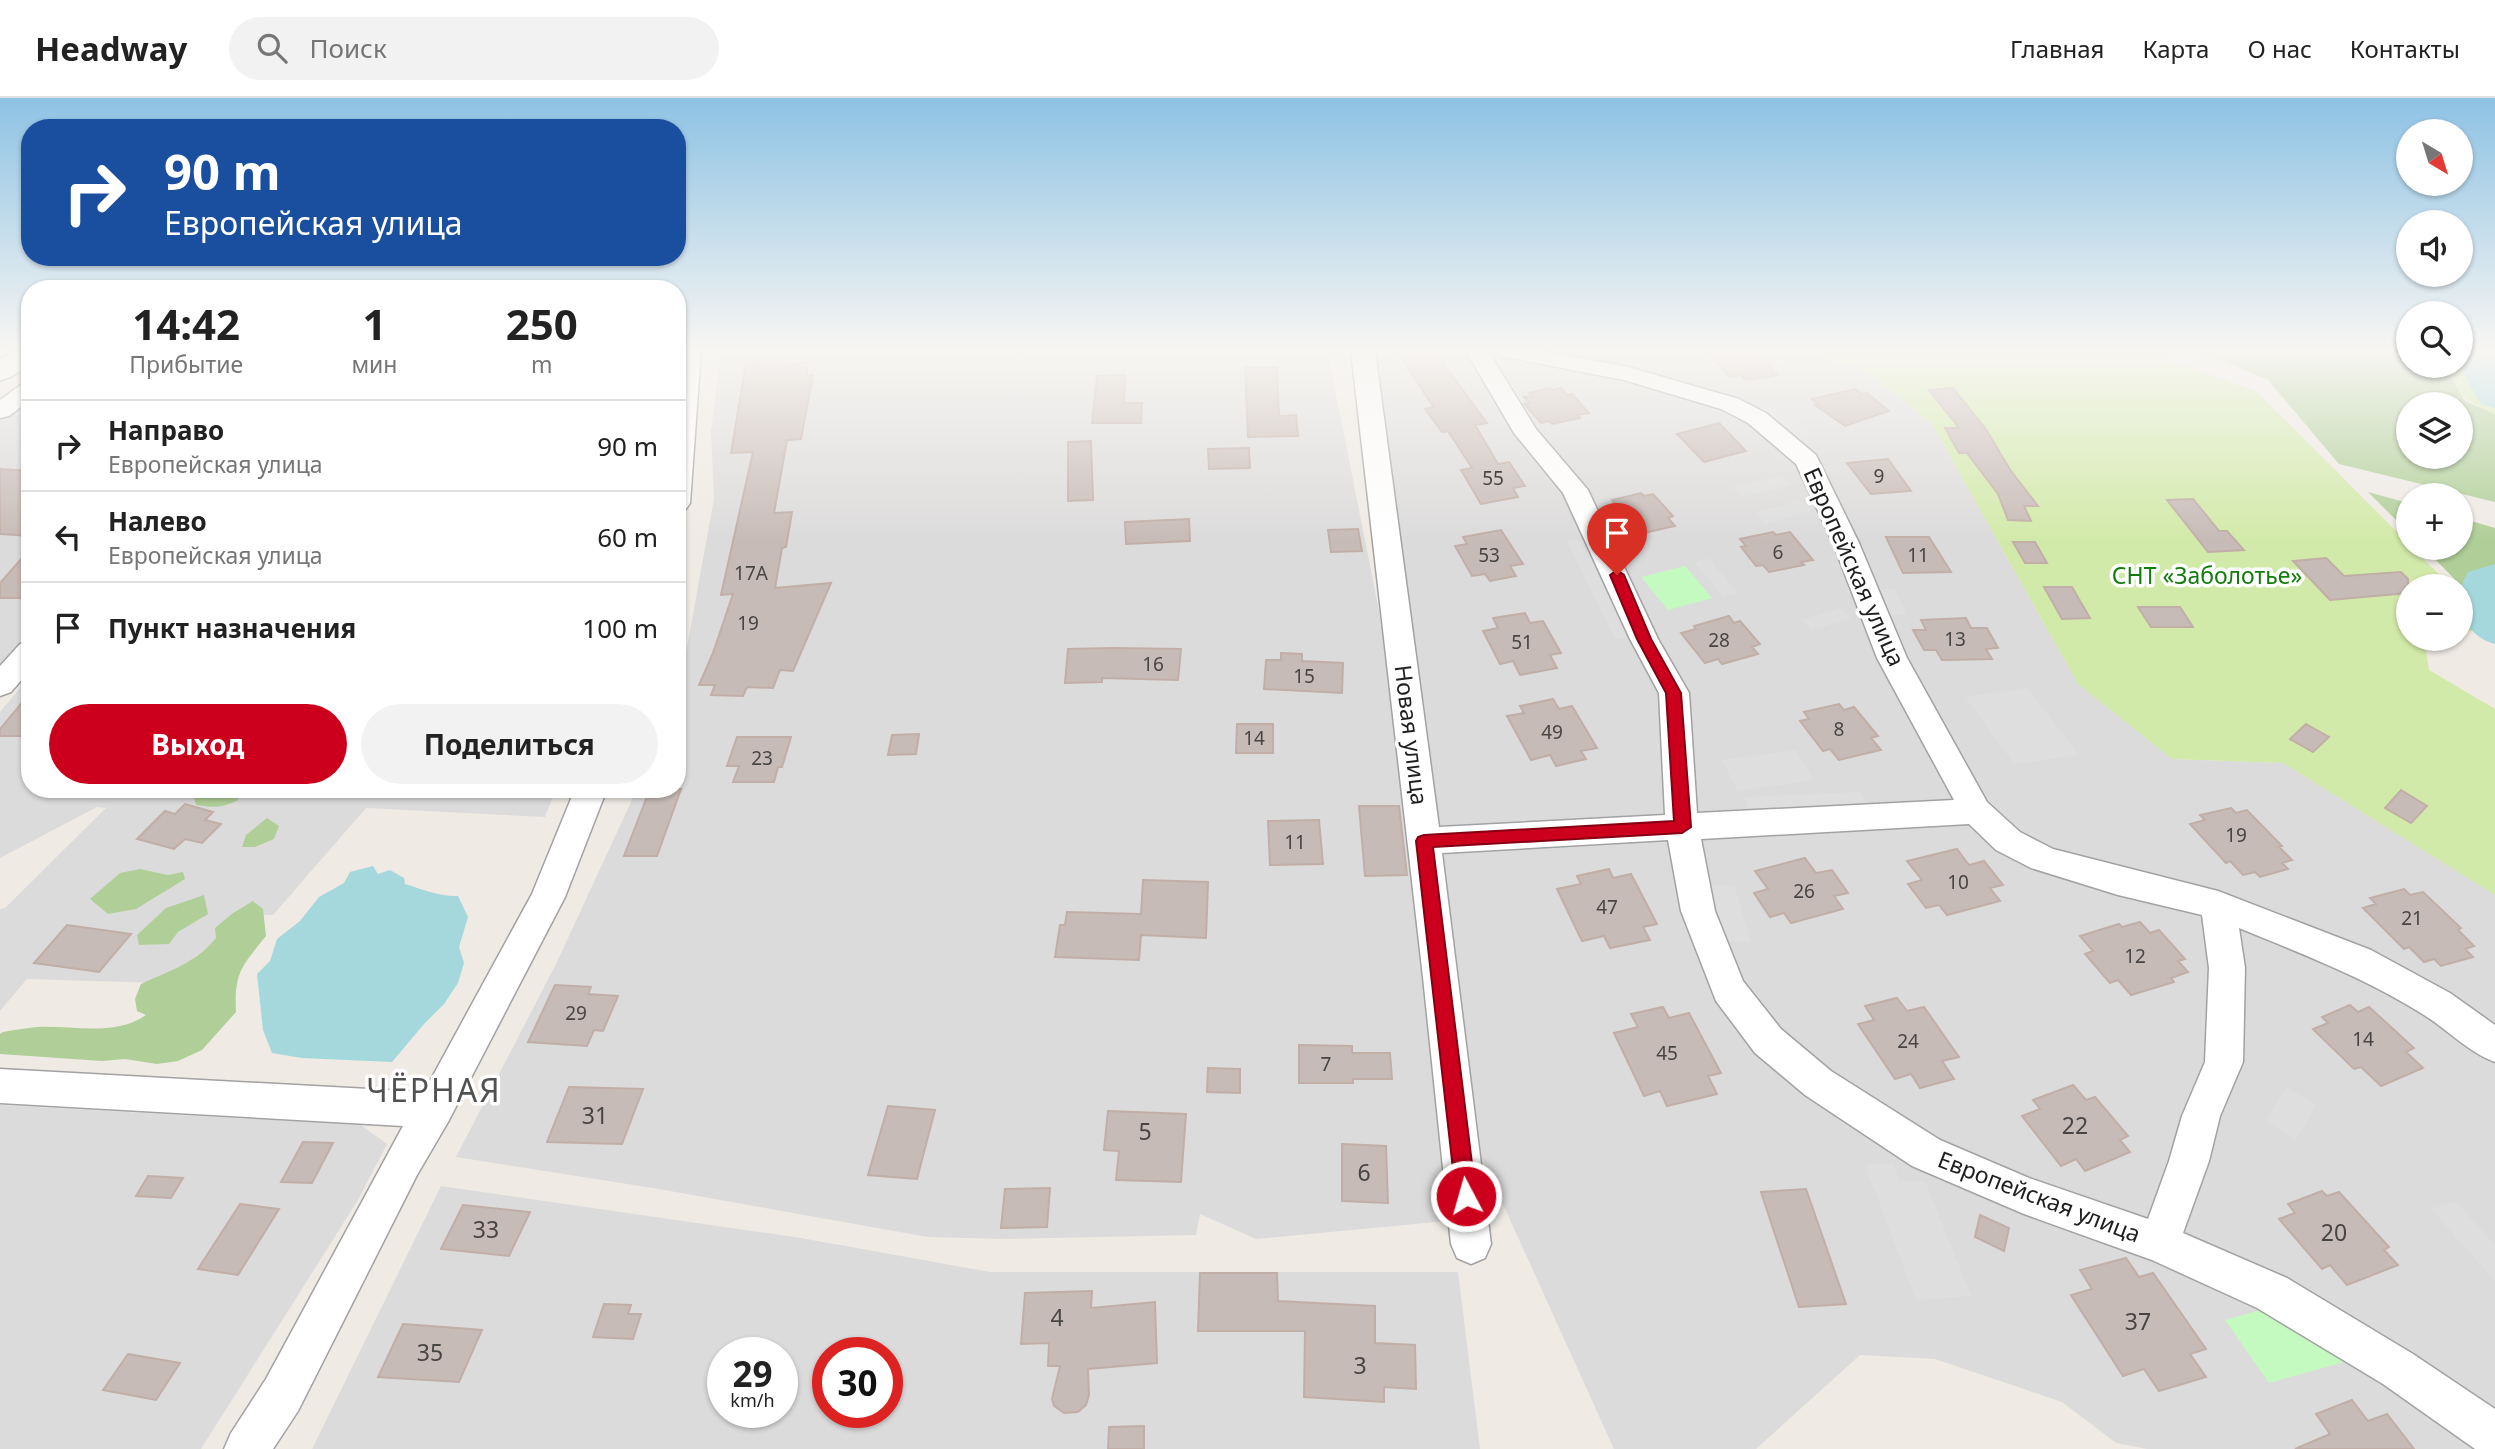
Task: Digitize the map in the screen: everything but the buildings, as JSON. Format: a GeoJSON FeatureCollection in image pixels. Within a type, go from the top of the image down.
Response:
{"type":"FeatureCollection","features":[{"type":"Feature","properties":{"kind":"street","name":"Новая улица"},"geometry":{"type":"LineString","coordinates":[[1371,414],[1471,1244]]}},
{"type":"Feature","properties":{"kind":"street","name":"Европейская улица"},"geometry":{"type":"LineString","coordinates":[[1515,414],[1526,433],[1575,490],[1617,575],[1644,639],[1674,693],[1682,827],[1698,911],[1710,948],[1729,990],[1778,1049],[1818,1083],[1926,1153],[2024,1195],[2159,1244],[2272,1293],[2398,1369],[2495,1436]]}},
{"type":"Feature","properties":{"kind":"street","name":"Европейская улица"},"geometry":{"type":"LineString","coordinates":[[1749,414],[1807,460],[1819,491],[1846,543],[1892,658],[1976,811],[2008,841],[2043,859],[2118,881],[2218,905],[2359,961],[2437,1004],[2495,1046]]}},
{"type":"Feature","properties":{"kind":"street"},"geometry":{"type":"LineString","coordinates":[[0,685],[21,660]]}},
{"type":"Feature","properties":{"kind":"street"},"geometry":{"type":"LineString","coordinates":[[247,1449],[282,1395],[403,1162],[434,1110],[548,897],[587,798]]}},
{"type":"Feature","properties":{"kind":"street"},"geometry":{"type":"LineString","coordinates":[[1424,841],[1976,811]]}},
{"type":"Feature","properties":{"kind":"street","name":"Европейская улица"},"geometry":{"type":"LineString","coordinates":[[2159,1244],[2189,1161],[2201,1116],[2224,1062],[2227,968],[2218,905]]}},
{"type":"Feature","properties":{"kind":"street"},"geometry":{"type":"LineString","coordinates":[[0,1086],[434,1110]]}},
{"type":"Feature","properties":{"kind":"shaded area"},"geometry":{"type":"Polygon","coordinates":[[[7,414],[21,414],[21,643],[0,668],[0,419],[7,414]]]}},
{"type":"Feature","properties":{"kind":"shaded area"},"geometry":{"type":"Polygon","coordinates":[[[713,414],[1340,414],[1379,611],[1402,770],[1447,1221],[1256,1239],[1200,1214],[1196,1235],[1005,1239],[928,1237],[653,1188],[456,1157],[556,964],[633,798],[686,798],[686,653],[714,499],[711,431],[713,414]]]}},
{"type":"Feature","properties":{"kind":"shaded area"},"geometry":{"type":"Polygon","coordinates":[[[1380,414],[1920,414],[1932,424],[2078,684],[2172,759],[2283,763],[2495,895],[2495,1449],[2147,1449],[2116,1443],[2062,1402],[1935,1359],[1860,1355],[1756,1449],[1614,1449],[1482,1158],[1380,414]]]}},
{"type":"Feature","properties":{"kind":"shaded area"},"geometry":{"type":"Polygon","coordinates":[[[1765,414],[1784,414],[1813,437],[1799,441],[1765,414]]]}},
{"type":"Feature","properties":{"kind":"shaded area"},"geometry":{"type":"Polygon","coordinates":[[[1782,476],[1791,485],[1742,497],[1733,487],[1782,476]]]}},
{"type":"Feature","properties":{"kind":"shaded area"},"geometry":{"type":"Polygon","coordinates":[[[1800,500],[1811,511],[1765,524],[1754,513],[1800,500]]]}},
{"type":"Feature","properties":{"kind":"shaded area"},"geometry":{"type":"Polygon","coordinates":[[[1586,539],[1635,637],[1615,639],[1567,541],[1586,539]]]}},
{"type":"Feature","properties":{"kind":"shaded area"},"geometry":{"type":"Polygon","coordinates":[[[1708,558],[1738,593],[1723,596],[1694,562],[1708,558]]]}},
{"type":"Feature","properties":{"kind":"shaded area"},"geometry":{"type":"Polygon","coordinates":[[[1874,589],[1894,589],[1907,615],[1887,615],[1874,589]]]}},
{"type":"Feature","properties":{"kind":"shaded area"},"geometry":{"type":"Polygon","coordinates":[[[1840,608],[1851,618],[1812,630],[1802,620],[1840,608]]]}},
{"type":"Feature","properties":{"kind":"shaded area"},"geometry":{"type":"Polygon","coordinates":[[[21,687],[21,798],[552,798],[545,817],[366,808],[273,915],[250,914],[191,984],[27,979],[0,1011],[0,909],[5,908],[106,808],[97,807],[0,858],[0,712],[21,687]]]}},
{"type":"Feature","properties":{"kind":"shaded area"},"geometry":{"type":"Polygon","coordinates":[[[2027,688],[2079,755],[2014,764],[1965,697],[2027,688]]]}},
{"type":"Feature","properties":{"kind":"shaded area"},"geometry":{"type":"Polygon","coordinates":[[[1796,750],[1813,780],[1738,791],[1722,760],[1796,750]]]}},
{"type":"Feature","properties":{"kind":"shaded area"},"geometry":{"type":"Polygon","coordinates":[[[1861,792],[1868,808],[1750,813],[1744,797],[1861,792]]]}},
{"type":"Feature","properties":{"kind":"shaded area"},"geometry":{"type":"Polygon","coordinates":[[[1710,886],[1734,886],[1751,942],[1726,942],[1710,886]]]}},
{"type":"Feature","properties":{"kind":"shaded area"},"geometry":{"type":"Polygon","coordinates":[[[2286,1087],[2316,1105],[2296,1140],[2266,1121],[2286,1087]]]}},
{"type":"Feature","properties":{"kind":"shaded area"},"geometry":{"type":"Polygon","coordinates":[[[0,1105],[361,1125],[387,1144],[358,1200],[201,1449],[0,1449],[0,1105]]]}},
{"type":"Feature","properties":{"kind":"shaded area"},"geometry":{"type":"Polygon","coordinates":[[[1893,1163],[1900,1182],[1925,1181],[1971,1296],[1916,1300],[1865,1165],[1893,1163]]]}},
{"type":"Feature","properties":{"kind":"shaded area"},"geometry":{"type":"Polygon","coordinates":[[[441,1186],[801,1238],[990,1272],[1458,1272],[1480,1449],[312,1449],[441,1186]]]}},
{"type":"Feature","properties":{"kind":"shaded area"},"geometry":{"type":"Polygon","coordinates":[[[2455,1201],[2495,1245],[2495,1281],[2431,1209],[2455,1201]]]}},
{"type":"Feature","properties":{"kind":"green space","name":"СНТ «Заболотье»"},"geometry":{"type":"Polygon","coordinates":[[[1920,414],[2279,414],[2396,531],[2396,560],[2424,560],[2439,574],[2396,574],[2396,651],[2426,651],[2429,670],[2495,709],[2495,895],[2283,763],[2172,759],[2078,684],[1932,424],[1920,414]]]}},
{"type":"Feature","properties":{"kind":"green space"},"geometry":{"type":"Polygon","coordinates":[[[2297,414],[2396,414],[2396,469],[2473,469],[2473,414],[2495,414],[2495,502],[2473,497],[2473,483],[2417,483],[2339,464],[2297,414]]]}},
{"type":"Feature","properties":{"kind":"green space"},"geometry":{"type":"Polygon","coordinates":[[[2368,492],[2396,500],[2396,520],[2368,492]]]}},
{"type":"Feature","properties":{"kind":"green space"},"geometry":{"type":"Polygon","coordinates":[[[2473,522],[2495,528],[2495,620],[2473,598],[2473,574],[2450,574],[2436,560],[2473,560],[2473,522]]]}},
{"type":"Feature","properties":{"kind":"green space"},"geometry":{"type":"Polygon","coordinates":[[[1685,566],[1712,598],[1668,610],[1641,577],[1685,566]]]}},
{"type":"Feature","properties":{"kind":"green space"},"geometry":{"type":"Polygon","coordinates":[[[2473,608],[2493,628],[2473,630],[2473,608]]]}},
{"type":"Feature","properties":{"kind":"green space"},"geometry":{"type":"Polygon","coordinates":[[[194,798],[238,800],[218,807],[196,805],[194,798]]]}},
{"type":"Feature","properties":{"kind":"green space"},"geometry":{"type":"Polygon","coordinates":[[[267,818],[279,826],[274,839],[255,847],[242,847],[246,835],[267,818]]]}},
{"type":"Feature","properties":{"kind":"green space"},"geometry":{"type":"Polygon","coordinates":[[[140,869],[168,875],[183,872],[185,879],[136,909],[108,914],[90,899],[120,873],[140,869]]]}},
{"type":"Feature","properties":{"kind":"green space"},"geometry":{"type":"Polygon","coordinates":[[[204,895],[208,914],[178,932],[169,944],[139,945],[137,935],[166,908],[204,895]]]}},
{"type":"Feature","properties":{"kind":"green space"},"geometry":{"type":"Polygon","coordinates":[[[253,901],[263,909],[266,936],[241,970],[236,987],[236,1012],[202,1050],[178,1061],[157,1064],[125,1059],[102,1061],[0,1054],[0,1034],[3,1032],[37,1027],[107,1028],[134,1022],[146,1015],[137,1011],[135,999],[141,984],[200,954],[216,938],[215,928],[253,901]]]}},
{"type":"Feature","properties":{"kind":"green space"},"geometry":{"type":"Polygon","coordinates":[[[2268,1308],[2348,1361],[2269,1383],[2225,1320],[2268,1308]]]}},
{"type":"Feature","properties":{"kind":"water"},"geometry":{"type":"Polygon","coordinates":[[[373,866],[378,874],[390,870],[404,878],[405,884],[438,894],[458,896],[468,917],[459,947],[464,963],[458,983],[444,1004],[392,1062],[302,1058],[272,1053],[263,1030],[257,974],[270,961],[277,939],[300,921],[319,897],[344,883],[350,872],[373,866]]]}},
{"type":"Feature","properties":{"kind":"waterway"},"geometry":{"type":"LineString","coordinates":[[2495,578],[2483,582],[2478,607],[2495,629]]}},
{"type":"Feature","properties":{"kind":"district","name":"ЧЁРНАЯ"},"geometry":{"type":"Point","coordinates":[434,1091]}},
{"type":"Feature","properties":{"kind":"route"},"geometry":{"type":"LineString","coordinates":[[1466,1196],[1424,841],[1682,827],[1674,693],[1644,639],[1617,575]]}}]}
